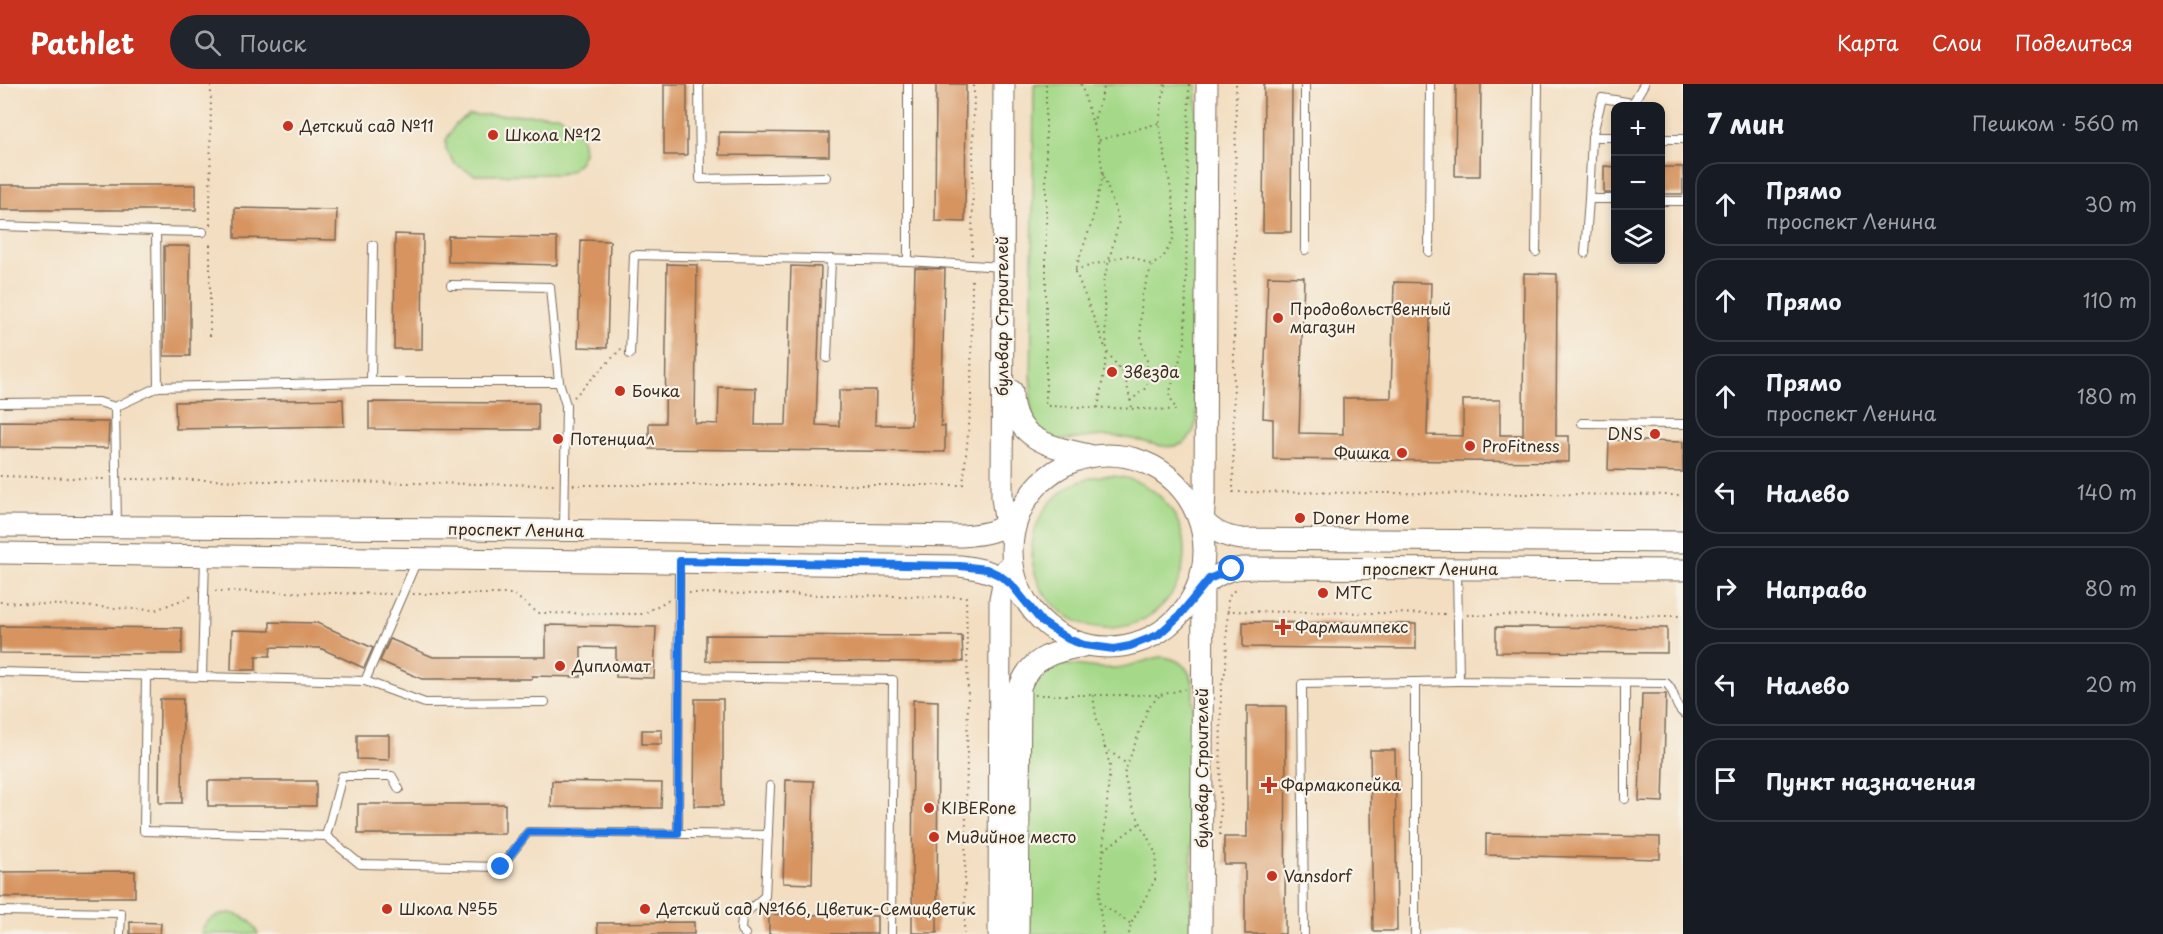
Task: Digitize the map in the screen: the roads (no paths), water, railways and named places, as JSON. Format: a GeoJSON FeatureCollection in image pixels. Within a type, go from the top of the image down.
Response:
{"type":"FeatureCollection","features":[{"type":"Feature","properties":{"kind":"main road","name":"бульвар Строителей"},"geometry":{"type":"LineString","coordinates":[[1004,84],[1002,497],[1011,550]]}},
{"type":"Feature","properties":{"kind":"main road","name":"бульвар Строителей"},"geometry":{"type":"LineString","coordinates":[[1014,84],[1012,405],[1019,425],[1032,435],[1062,450],[1093,456]]}},
{"type":"Feature","properties":{"kind":"main road"},"geometry":{"type":"LineString","coordinates":[[1203,575],[1199,522],[1207,84]]}},
{"type":"Feature","properties":{"kind":"main road"},"geometry":{"type":"LineString","coordinates":[[999,934],[1000,599],[1016,521],[1022,507],[1033,491],[1048,476],[1076,460],[1093,456],[1129,457],[1144,462],[1174,480],[1185,493],[1199,522]]}},
{"type":"Feature","properties":{"kind":"main road","name":"проспект Ленина"},"geometry":{"type":"LineString","coordinates":[[0,526],[962,536],[984,535],[1005,525],[1022,507]]}},
{"type":"Feature","properties":{"kind":"main road","name":"проспект Ленина"},"geometry":{"type":"LineString","coordinates":[[1199,522],[1224,535],[1242,539],[1683,542]]}},
{"type":"Feature","properties":{"kind":"main road"},"geometry":{"type":"LineString","coordinates":[[1011,550],[1013,569],[1022,597],[1042,622],[1054,632],[1084,645]]}},
{"type":"Feature","properties":{"kind":"main road","name":"проспект Ленина"},"geometry":{"type":"LineString","coordinates":[[0,553],[960,566],[986,569],[1003,578],[1022,597]]}},
{"type":"Feature","properties":{"kind":"main road","name":"проспект Ленина"},"geometry":{"type":"LineString","coordinates":[[1084,645],[1114,649],[1145,641],[1169,626],[1190,602],[1203,575],[1219,574],[1232,569],[1683,570]]}},
{"type":"Feature","properties":{"kind":"main road","name":"бульвар Строителей"},"geometry":{"type":"LineString","coordinates":[[1201,934],[1203,575]]}},
{"type":"Feature","properties":{"kind":"main road"},"geometry":{"type":"LineString","coordinates":[[1018,934],[1020,687],[1026,672],[1044,657],[1084,645]]}},
{"type":"Feature","properties":{"kind":"lane"},"geometry":{"type":"LineString","coordinates":[[699,84],[700,179],[826,177]]}},
{"type":"Feature","properties":{"kind":"lane"},"geometry":{"type":"LineString","coordinates":[[908,84],[908,261]]}},
{"type":"Feature","properties":{"kind":"lane"},"geometry":{"type":"LineString","coordinates":[[1305,84],[1305,250]]}},
{"type":"Feature","properties":{"kind":"lane"},"geometry":{"type":"LineString","coordinates":[[1429,252],[1430,84]]}},
{"type":"Feature","properties":{"kind":"lane"},"geometry":{"type":"LineString","coordinates":[[1536,252],[1538,84]]}},
{"type":"Feature","properties":{"kind":"lane"},"geometry":{"type":"LineString","coordinates":[[1585,253],[1592,137],[1602,98],[1633,103],[1644,84]]}},
{"type":"Feature","properties":{"kind":"lane"},"geometry":{"type":"LineString","coordinates":[[1592,137],[1611,137]]}},
{"type":"Feature","properties":{"kind":"lane"},"geometry":{"type":"LineString","coordinates":[[1665,138],[1683,139]]}},
{"type":"Feature","properties":{"kind":"lane"},"geometry":{"type":"LineString","coordinates":[[1589,199],[1611,200]]}},
{"type":"Feature","properties":{"kind":"lane"},"geometry":{"type":"LineString","coordinates":[[1665,201],[1683,201]]}},
{"type":"Feature","properties":{"kind":"lane"},"geometry":{"type":"LineString","coordinates":[[0,226],[156,231],[207,230]]}},
{"type":"Feature","properties":{"kind":"lane"},"geometry":{"type":"LineString","coordinates":[[156,231],[158,387]]}},
{"type":"Feature","properties":{"kind":"lane"},"geometry":{"type":"LineString","coordinates":[[371,382],[373,245]]}},
{"type":"Feature","properties":{"kind":"lane"},"geometry":{"type":"LineString","coordinates":[[630,354],[634,255],[908,261],[1002,267]]}},
{"type":"Feature","properties":{"kind":"lane"},"geometry":{"type":"LineString","coordinates":[[827,358],[831,259]]}},
{"type":"Feature","properties":{"kind":"lane"},"geometry":{"type":"LineString","coordinates":[[451,285],[550,287],[559,382],[566,405],[564,531]]}},
{"type":"Feature","properties":{"kind":"lane"},"geometry":{"type":"LineString","coordinates":[[0,403],[99,402],[115,407],[158,387],[371,382],[559,382]]}},
{"type":"Feature","properties":{"kind":"lane"},"geometry":{"type":"LineString","coordinates":[[115,407],[117,526]]}},
{"type":"Feature","properties":{"kind":"lane"},"geometry":{"type":"LineString","coordinates":[[1582,423],[1683,424]]}},
{"type":"Feature","properties":{"kind":"lane"},"geometry":{"type":"LineString","coordinates":[[202,677],[206,555]]}},
{"type":"Feature","properties":{"kind":"lane"},"geometry":{"type":"LineString","coordinates":[[365,681],[418,559]]}},
{"type":"Feature","properties":{"kind":"lane"},"geometry":{"type":"LineString","coordinates":[[678,834],[680,561]]}},
{"type":"Feature","properties":{"kind":"lane"},"geometry":{"type":"LineString","coordinates":[[1457,569],[1458,681]]}},
{"type":"Feature","properties":{"kind":"lane"},"geometry":{"type":"LineString","coordinates":[[0,672],[365,681],[425,703],[545,702]]}},
{"type":"Feature","properties":{"kind":"lane"},"geometry":{"type":"LineString","coordinates":[[146,676],[144,831],[326,836],[360,864],[501,867],[528,832],[768,835]]}},
{"type":"Feature","properties":{"kind":"lane"},"geometry":{"type":"LineString","coordinates":[[679,677],[893,680],[891,934]]}},
{"type":"Feature","properties":{"kind":"lane"},"geometry":{"type":"LineString","coordinates":[[1304,934],[1302,684],[1458,681],[1666,683],[1672,688],[1678,709],[1683,712]]}},
{"type":"Feature","properties":{"kind":"lane"},"geometry":{"type":"LineString","coordinates":[[1414,934],[1415,682]]}},
{"type":"Feature","properties":{"kind":"lane"},"geometry":{"type":"LineString","coordinates":[[1625,683],[1625,799]]}},
{"type":"Feature","properties":{"kind":"lane"},"geometry":{"type":"LineString","coordinates":[[326,836],[342,776],[392,776],[399,789]]}},
{"type":"Feature","properties":{"kind":"lane"},"geometry":{"type":"LineString","coordinates":[[745,934],[741,930],[742,915],[765,896],[770,786]]}},
{"type":"Feature","properties":{"kind":"lane"},"geometry":{"type":"LineString","coordinates":[[0,910],[120,913],[120,934]]}},
{"type":"Feature","properties":{"kind":"place","name":"Детский сад №11"},"geometry":{"type":"Point","coordinates":[288,126]}},
{"type":"Feature","properties":{"kind":"place","name":"Школа №12"},"geometry":{"type":"Point","coordinates":[493,135]}},
{"type":"Feature","properties":{"kind":"place","name":"Продовольственный магазин"},"geometry":{"type":"Point","coordinates":[1278,318]}},
{"type":"Feature","properties":{"kind":"place","name":"Звезда"},"geometry":{"type":"Point","coordinates":[1112,372]}},
{"type":"Feature","properties":{"kind":"place","name":"Бочка"},"geometry":{"type":"Point","coordinates":[620,391]}},
{"type":"Feature","properties":{"kind":"place","name":"DNS"},"geometry":{"type":"Point","coordinates":[1655,434]}},
{"type":"Feature","properties":{"kind":"place","name":"Потенциал"},"geometry":{"type":"Point","coordinates":[558,439]}},
{"type":"Feature","properties":{"kind":"place","name":"ProFitness"},"geometry":{"type":"Point","coordinates":[1470,446]}},
{"type":"Feature","properties":{"kind":"place","name":"Фишка"},"geometry":{"type":"Point","coordinates":[1402,453]}},
{"type":"Feature","properties":{"kind":"place","name":"Doner Home"},"geometry":{"type":"Point","coordinates":[1300,518]}},
{"type":"Feature","properties":{"kind":"place","name":"МТС"},"geometry":{"type":"Point","coordinates":[1323,593]}},
{"type":"Feature","properties":{"kind":"place","name":"Фармаимпекс"},"geometry":{"type":"Point","coordinates":[1283,627]}},
{"type":"Feature","properties":{"kind":"place","name":"Дипломат"},"geometry":{"type":"Point","coordinates":[560,666]}},
{"type":"Feature","properties":{"kind":"place","name":"Фармакопейка"},"geometry":{"type":"Point","coordinates":[1269,785]}},
{"type":"Feature","properties":{"kind":"place","name":"KIBERone"},"geometry":{"type":"Point","coordinates":[929,808]}},
{"type":"Feature","properties":{"kind":"place","name":"Мидийное место"},"geometry":{"type":"Point","coordinates":[934,837]}},
{"type":"Feature","properties":{"kind":"place","name":"Vansdorf"},"geometry":{"type":"Point","coordinates":[1272,876]}},
{"type":"Feature","properties":{"kind":"place","name":"Школа №55"},"geometry":{"type":"Point","coordinates":[387,909]}},
{"type":"Feature","properties":{"kind":"place","name":"Детский сад №166, Цветик-Семицветик"},"geometry":{"type":"Point","coordinates":[645,909]}}]}
